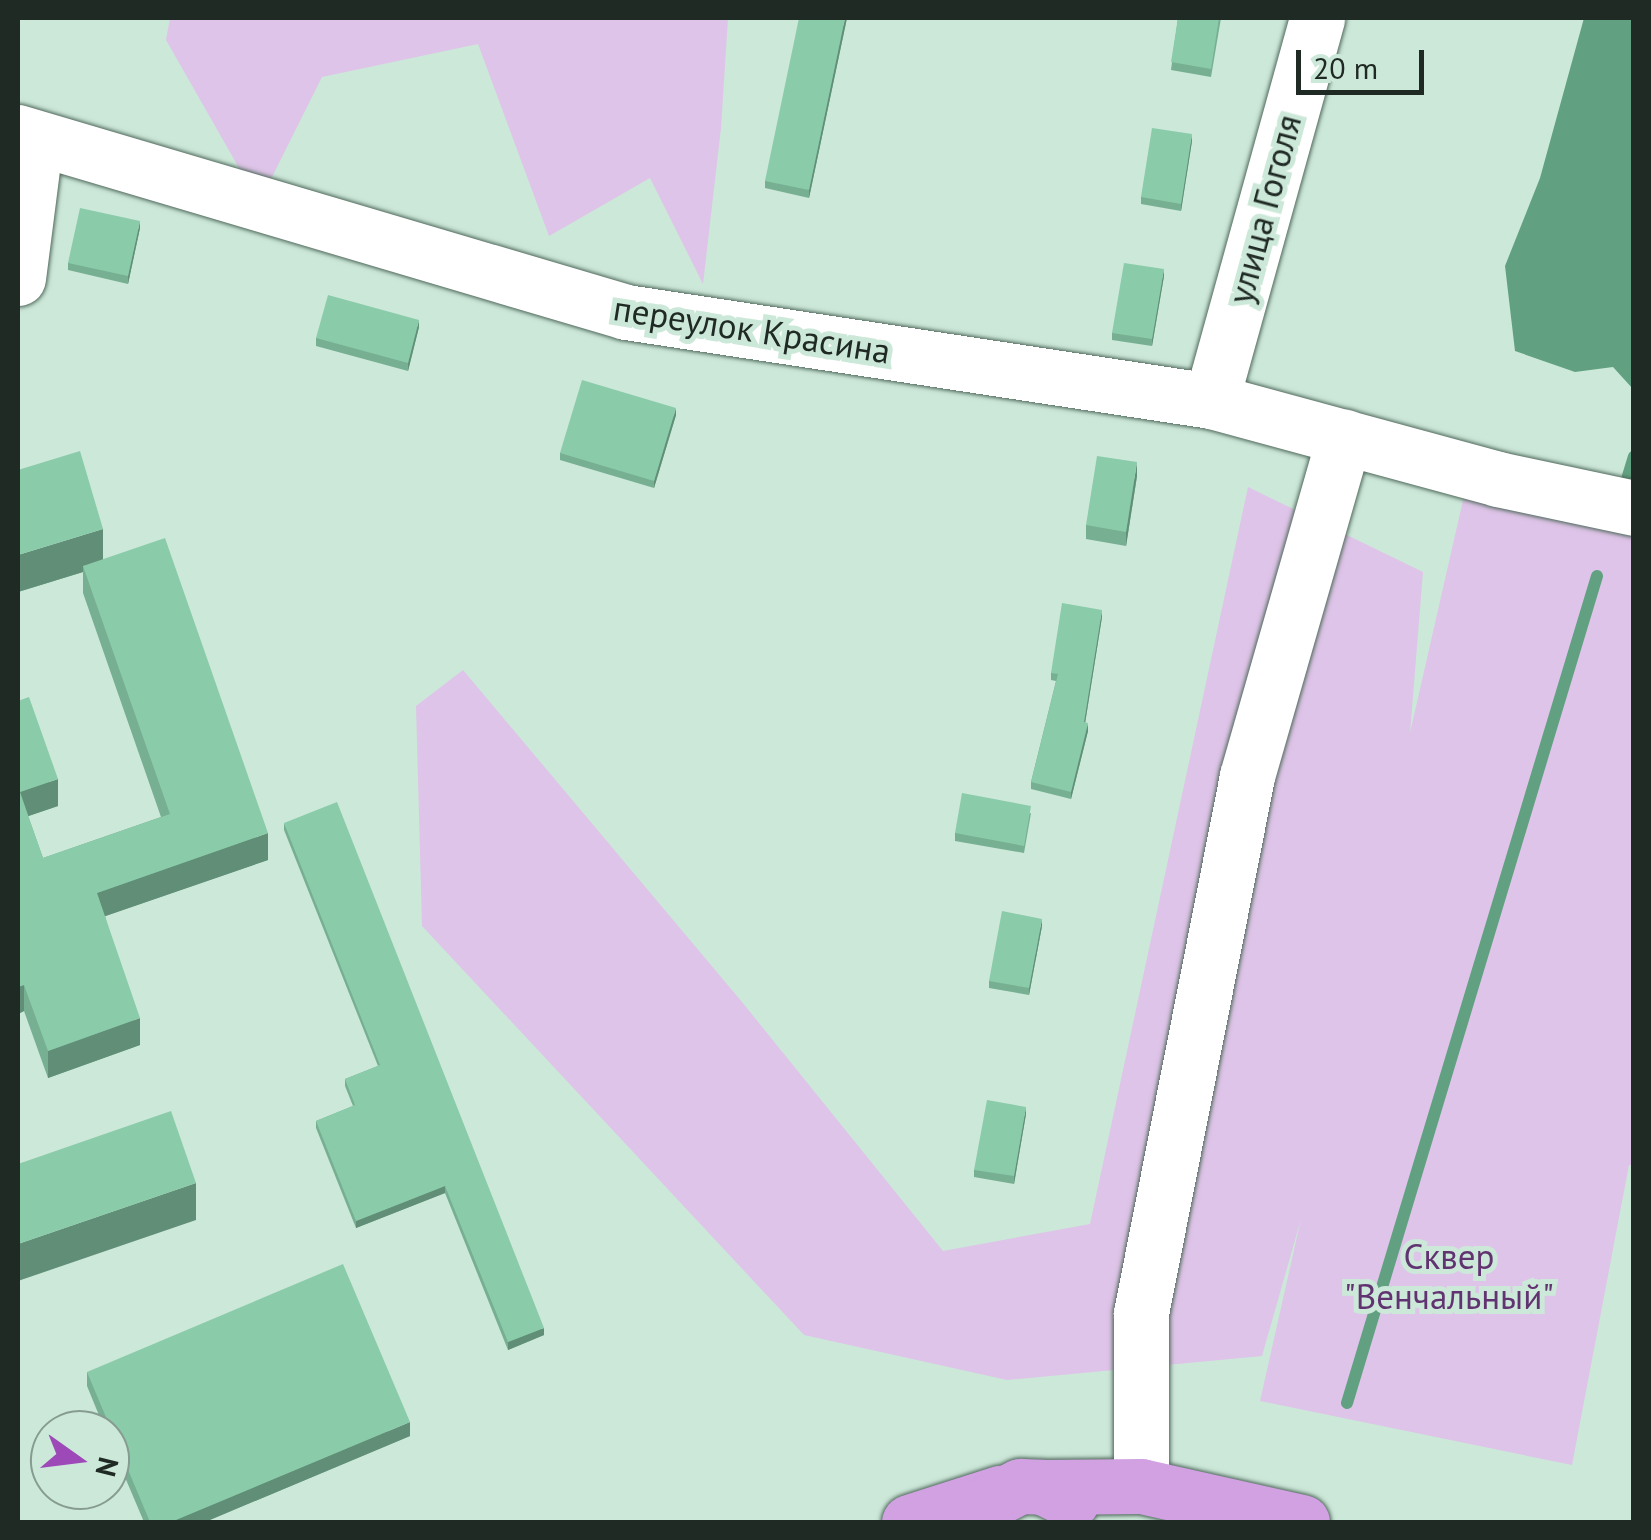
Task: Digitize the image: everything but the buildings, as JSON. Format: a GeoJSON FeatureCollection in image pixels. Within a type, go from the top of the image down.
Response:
{"type":"FeatureCollection","features":[{"type":"Feature","properties":{"kind":"main road"},"geometry":{"type":"LineString","coordinates":[[908,1522],[1004,1501],[1141,1486],[1281,1521]]}},
{"type":"Feature","properties":{"kind":"main road"},"geometry":{"type":"LineString","coordinates":[[1004,1501],[1064,1495],[1090,1522]]}},
{"type":"Feature","properties":{"kind":"street","name":"улица Гоголя"},"geometry":{"type":"LineString","coordinates":[[1212,401],[1316,18]]}},
{"type":"Feature","properties":{"kind":"street","name":"переулок Красина"},"geometry":{"type":"LineString","coordinates":[[27,135],[626,312],[1212,401],[1498,479],[1634,508]]}},
{"type":"Feature","properties":{"kind":"street"},"geometry":{"type":"LineString","coordinates":[[18,278],[27,135]]}},
{"type":"Feature","properties":{"kind":"street"},"geometry":{"type":"LineString","coordinates":[[1141,1486],[1141,1313],[1247,776],[1344,437]]}},
{"type":"Feature","properties":{"kind":"green space"},"geometry":{"type":"Polygon","coordinates":[[[170,18],[728,18],[721,128],[703,284],[650,178],[549,236],[478,44],[322,77],[259,203],[166,40],[170,18]]]}},
{"type":"Feature","properties":{"kind":"green space","name":"Сквер \"Венчальный\""},"geometry":{"type":"Polygon","coordinates":[[[1248,487],[1423,572],[1410,733],[1466,487],[1633,525],[1633,1165],[1629,1165],[1572,1465],[1260,1401],[1301,1219],[1262,1356],[1007,1380],[804,1335],[422,926],[416,706],[463,670],[742,1002],[943,1251],[1090,1224],[1248,487]]]}},
{"type":"Feature","properties":{"kind":"shaded area"},"geometry":{"type":"Polygon","coordinates":[[[1584,18],[1633,18],[1633,389],[1613,367],[1575,372],[1515,351],[1505,266],[1540,178],[1584,18]]]}},
{"type":"Feature","properties":{"kind":"waterway"},"geometry":{"type":"LineString","coordinates":[[1624,489],[1634,457]]}},
{"type":"Feature","properties":{"kind":"waterway"},"geometry":{"type":"LineString","coordinates":[[1347,1403],[1597,576]]}}]}
